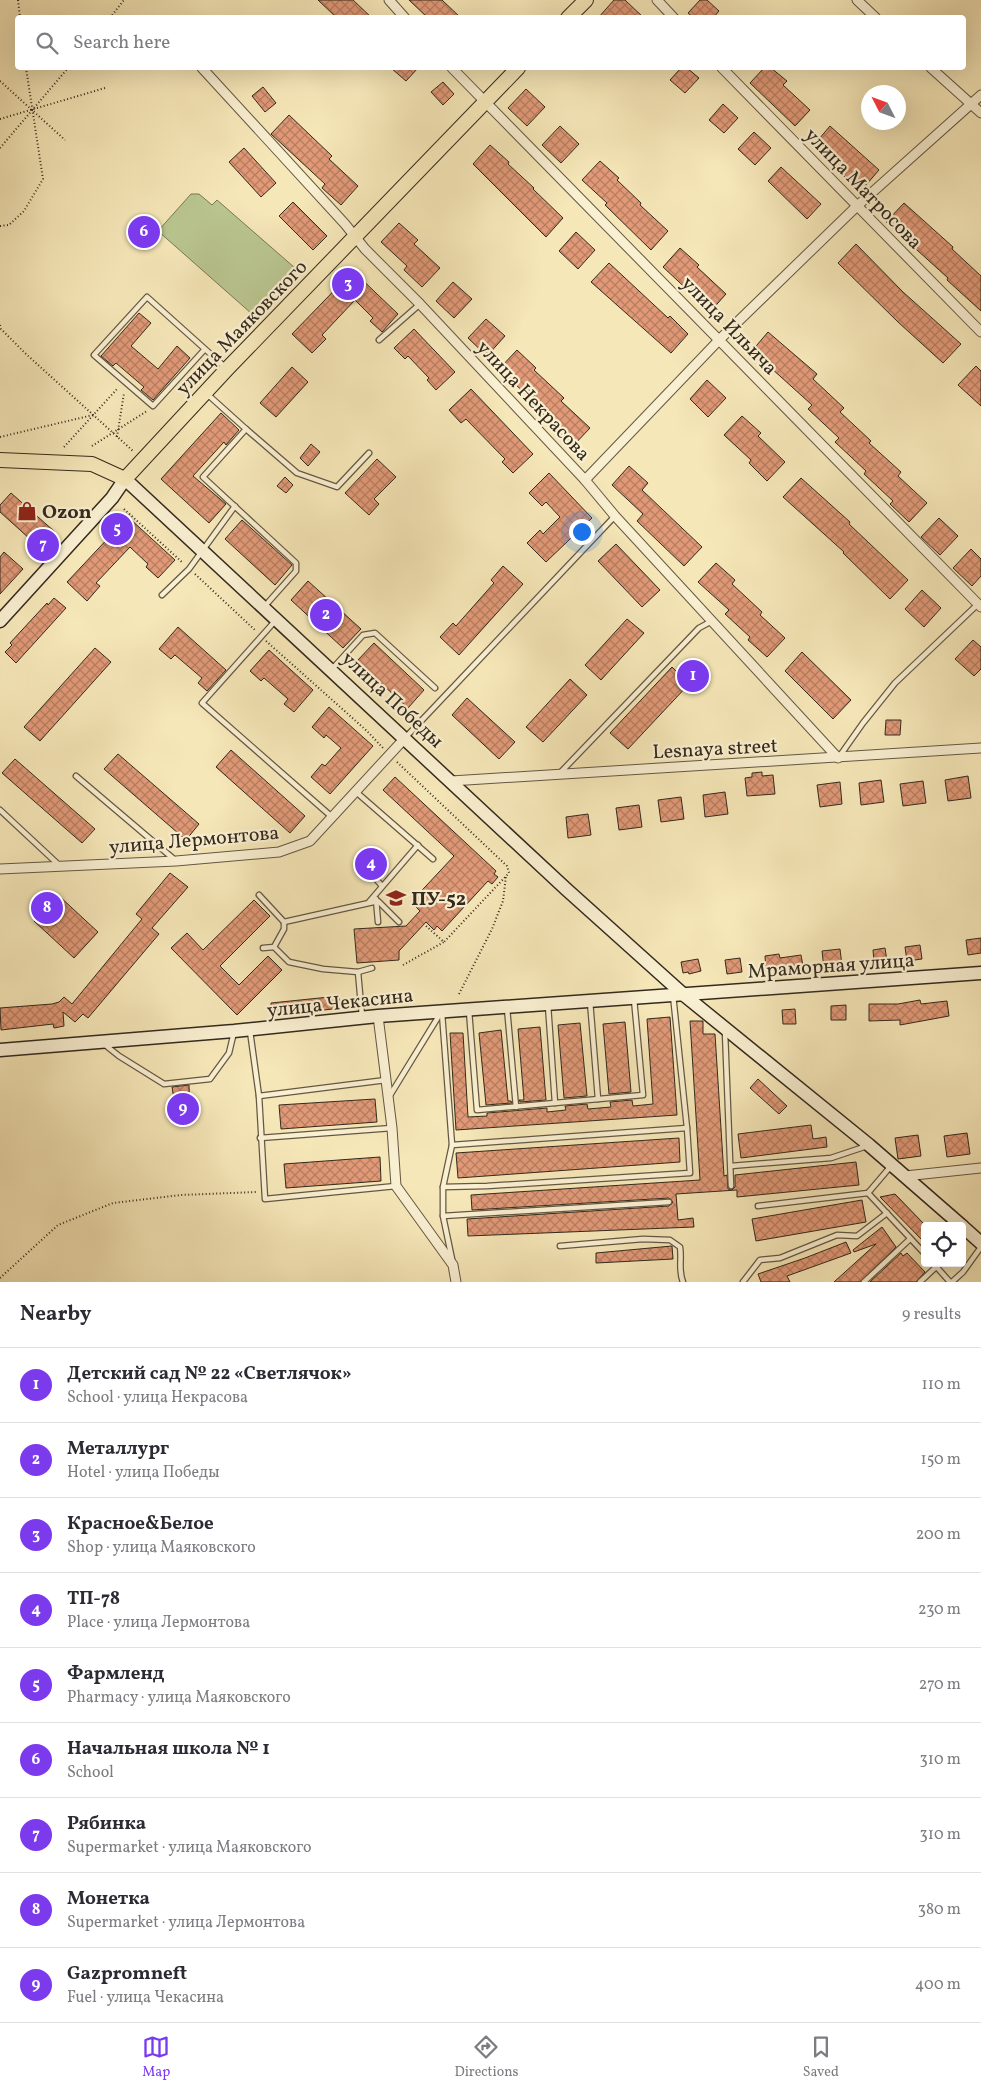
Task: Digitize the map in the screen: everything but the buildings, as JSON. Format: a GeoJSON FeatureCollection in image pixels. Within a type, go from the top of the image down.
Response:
{"type":"FeatureCollection","features":[{"type":"Feature","properties":{"kind":"main road"},"geometry":{"type":"LineString","coordinates":[[571,15],[586,0]]}},
{"type":"Feature","properties":{"kind":"main road","name":"улица Маяковского"},"geometry":{"type":"LineString","coordinates":[[125,479],[226,369],[516,70]]}},
{"type":"Feature","properties":{"kind":"main road","name":"улица Победы"},"geometry":{"type":"LineString","coordinates":[[0,460],[92,464],[125,479]]}},
{"type":"Feature","properties":{"kind":"street"},"geometry":{"type":"LineString","coordinates":[[389,0],[402,15]]}},
{"type":"Feature","properties":{"kind":"street"},"geometry":{"type":"LineString","coordinates":[[657,0],[671,15]]}},
{"type":"Feature","properties":{"kind":"street"},"geometry":{"type":"LineString","coordinates":[[857,0],[873,15]]}},
{"type":"Feature","properties":{"kind":"street","name":"улица Некрасова"},"geometry":{"type":"LineString","coordinates":[[204,70],[356,236],[365,249],[420,304],[585,480],[615,516],[838,758]]}},
{"type":"Feature","properties":{"kind":"street","name":"улица Ильича"},"geometry":{"type":"LineString","coordinates":[[454,70],[980,604]]}},
{"type":"Feature","properties":{"kind":"street","name":"улица Матросова"},"geometry":{"type":"LineString","coordinates":[[724,70],[981,332]]}},
{"type":"Feature","properties":{"kind":"street"},"geometry":{"type":"LineString","coordinates":[[933,70],[981,114]]}},
{"type":"Feature","properties":{"kind":"street"},"geometry":{"type":"LineString","coordinates":[[585,480],[720,339],[857,206],[981,95]]}},
{"type":"Feature","properties":{"kind":"street","name":"улица Победы"},"geometry":{"type":"LineString","coordinates":[[125,479],[566,888],[678,995],[724,1026],[869,1145],[957,1222]]}},
{"type":"Feature","properties":{"kind":"street","name":"улица Маяковского"},"geometry":{"type":"LineString","coordinates":[[0,621],[112,498],[125,479]]}},
{"type":"Feature","properties":{"kind":"street","name":"улица Лермонтова"},"geometry":{"type":"LineString","coordinates":[[0,869],[176,861],[279,852],[310,841],[405,738]]}},
{"type":"Feature","properties":{"kind":"street","name":"Lesnaya street"},"geometry":{"type":"LineString","coordinates":[[451,781],[981,748]]}},
{"type":"Feature","properties":{"kind":"street","name":"Мраморная улица"},"geometry":{"type":"LineString","coordinates":[[678,995],[981,973]]}},
{"type":"Feature","properties":{"kind":"street","name":"улица Чекасина"},"geometry":{"type":"LineString","coordinates":[[0,1050],[234,1032],[362,1017],[678,995]]}},
{"type":"Feature","properties":{"kind":"street"},"geometry":{"type":"LineString","coordinates":[[378,1016],[392,1128],[396,1186],[453,1265],[456,1282]]}},
{"type":"Feature","properties":{"kind":"street"},"geometry":{"type":"LineString","coordinates":[[905,1176],[981,1168]]}},
{"type":"Feature","properties":{"kind":"street","name":"улица Победы"},"geometry":{"type":"LineString","coordinates":[[966,1230],[981,1243]]}},
{"type":"Feature","properties":{"kind":"lane"},"geometry":{"type":"LineString","coordinates":[[205,349],[153,406],[94,356],[147,297],[205,349],[226,369]]}},
{"type":"Feature","properties":{"kind":"lane"},"geometry":{"type":"LineString","coordinates":[[379,340],[420,304]]}},
{"type":"Feature","properties":{"kind":"lane"},"geometry":{"type":"LineString","coordinates":[[205,392],[297,473],[337,487],[368,453]]}},
{"type":"Feature","properties":{"kind":"lane"},"geometry":{"type":"LineString","coordinates":[[246,429],[203,477],[296,563],[296,571],[263,608]]}},
{"type":"Feature","properties":{"kind":"lane"},"geometry":{"type":"LineString","coordinates":[[162,595],[190,569],[235,506]]}},
{"type":"Feature","properties":{"kind":"lane"},"geometry":{"type":"LineString","coordinates":[[405,738],[615,516]]}},
{"type":"Feature","properties":{"kind":"lane"},"geometry":{"type":"LineString","coordinates":[[838,758],[863,723],[896,683],[980,604]]}},
{"type":"Feature","properties":{"kind":"lane"},"geometry":{"type":"LineString","coordinates":[[277,620],[202,703],[332,817]]}},
{"type":"Feature","properties":{"kind":"lane"},"geometry":{"type":"LineString","coordinates":[[559,774],[698,628],[712,621]]}},
{"type":"Feature","properties":{"kind":"lane"},"geometry":{"type":"LineString","coordinates":[[331,670],[363,635],[375,633],[435,688]]}},
{"type":"Feature","properties":{"kind":"lane"},"geometry":{"type":"LineString","coordinates":[[76,776],[176,861]]}},
{"type":"Feature","properties":{"kind":"lane"},"geometry":{"type":"LineString","coordinates":[[355,791],[433,859]]}},
{"type":"Feature","properties":{"kind":"lane"},"geometry":{"type":"LineString","coordinates":[[0,810],[61,867]]}},
{"type":"Feature","properties":{"kind":"lane"},"geometry":{"type":"LineString","coordinates":[[369,902],[418,846]]}},
{"type":"Feature","properties":{"kind":"lane"},"geometry":{"type":"LineString","coordinates":[[369,871],[382,886]]}},
{"type":"Feature","properties":{"kind":"lane"},"geometry":{"type":"LineString","coordinates":[[377,892],[375,901],[378,922]]}},
{"type":"Feature","properties":{"kind":"lane"},"geometry":{"type":"LineString","coordinates":[[259,895],[284,922],[284,930],[274,947]]}},
{"type":"Feature","properties":{"kind":"lane"},"geometry":{"type":"LineString","coordinates":[[284,922],[378,901],[399,922]]}},
{"type":"Feature","properties":{"kind":"lane"},"geometry":{"type":"LineString","coordinates":[[263,948],[274,947]]}},
{"type":"Feature","properties":{"kind":"lane"},"geometry":{"type":"LineString","coordinates":[[274,947],[289,962],[323,969],[358,972],[372,968]]}},
{"type":"Feature","properties":{"kind":"lane"},"geometry":{"type":"LineString","coordinates":[[358,972],[362,1017]]}},
{"type":"Feature","properties":{"kind":"lane"},"geometry":{"type":"LineString","coordinates":[[443,1187],[690,1174],[678,995]]}},
{"type":"Feature","properties":{"kind":"lane"},"geometry":{"type":"LineString","coordinates":[[468,1009],[477,1110],[643,1095],[634,998]]}},
{"type":"Feature","properties":{"kind":"lane"},"geometry":{"type":"LineString","coordinates":[[590,1001],[598,1099]]}},
{"type":"Feature","properties":{"kind":"lane"},"geometry":{"type":"LineString","coordinates":[[548,1004],[555,1103]]}},
{"type":"Feature","properties":{"kind":"lane"},"geometry":{"type":"LineString","coordinates":[[507,1006],[516,1107]]}},
{"type":"Feature","properties":{"kind":"lane"},"geometry":{"type":"LineString","coordinates":[[388,1099],[442,1011]]}},
{"type":"Feature","properties":{"kind":"lane"},"geometry":{"type":"LineString","coordinates":[[442,1011],[452,1146],[443,1187],[443,1216],[453,1265]]}},
{"type":"Feature","properties":{"kind":"lane"},"geometry":{"type":"LineString","coordinates":[[724,1026],[731,1186]]}},
{"type":"Feature","properties":{"kind":"lane"},"geometry":{"type":"LineString","coordinates":[[250,1030],[259,1096],[265,1199],[396,1186]]}},
{"type":"Feature","properties":{"kind":"lane"},"geometry":{"type":"LineString","coordinates":[[101,1041],[118,1056],[164,1084],[210,1079],[229,1053],[234,1032]]}},
{"type":"Feature","properties":{"kind":"lane"},"geometry":{"type":"LineString","coordinates":[[259,1096],[386,1080]]}},
{"type":"Feature","properties":{"kind":"lane"},"geometry":{"type":"LineString","coordinates":[[260,1138],[392,1128]]}},
{"type":"Feature","properties":{"kind":"lane"},"geometry":{"type":"LineString","coordinates":[[452,1146],[687,1128]]}},
{"type":"Feature","properties":{"kind":"lane"},"geometry":{"type":"LineString","coordinates":[[731,1166],[831,1158],[869,1145]]}},
{"type":"Feature","properties":{"kind":"lane"},"geometry":{"type":"LineString","coordinates":[[758,1206],[868,1193],[892,1165]]}},
{"type":"Feature","properties":{"kind":"lane"},"geometry":{"type":"LineString","coordinates":[[868,1193],[921,1250]]}},
{"type":"Feature","properties":{"kind":"lane"},"geometry":{"type":"LineString","coordinates":[[443,1216],[669,1202]]}},
{"type":"Feature","properties":{"kind":"lane"},"geometry":{"type":"LineString","coordinates":[[743,1282],[760,1260],[780,1258],[837,1235],[857,1236],[887,1213]]}},
{"type":"Feature","properties":{"kind":"lane"},"geometry":{"type":"LineString","coordinates":[[864,1282],[910,1238]]}},
{"type":"Feature","properties":{"kind":"lane"},"geometry":{"type":"LineString","coordinates":[[560,1246],[670,1240],[680,1246],[682,1259],[679,1269],[683,1282]]}},
{"type":"Feature","properties":{"kind":"lane"},"geometry":{"type":"LineString","coordinates":[[937,1267],[951,1282],[963,1272],[981,1247]]}},
{"type":"Feature","properties":{"kind":"lane"},"geometry":{"type":"LineString","coordinates":[[920,1282],[933,1267]]}},
{"type":"Feature","properties":{"kind":"path"},"geometry":{"type":"LineString","coordinates":[[18,0],[20,15]]}},
{"type":"Feature","properties":{"kind":"path"},"geometry":{"type":"LineString","coordinates":[[112,15],[124,0]]}},
{"type":"Feature","properties":{"kind":"path"},"geometry":{"type":"LineString","coordinates":[[0,226],[9,225],[24,211],[43,180],[26,70]]}},
{"type":"Feature","properties":{"kind":"path"},"geometry":{"type":"LineString","coordinates":[[0,148],[66,70]]}},
{"type":"Feature","properties":{"kind":"path"},"geometry":{"type":"LineString","coordinates":[[0,81],[65,140]]}},
{"type":"Feature","properties":{"kind":"path"},"geometry":{"type":"LineString","coordinates":[[0,119],[105,88]]}},
{"type":"Feature","properties":{"kind":"path"},"geometry":{"type":"LineString","coordinates":[[0,325],[26,354],[135,453]]}},
{"type":"Feature","properties":{"kind":"path"},"geometry":{"type":"LineString","coordinates":[[64,447],[125,382]]}},
{"type":"Feature","properties":{"kind":"path"},"geometry":{"type":"LineString","coordinates":[[117,437],[125,382]]}},
{"type":"Feature","properties":{"kind":"path"},"geometry":{"type":"LineString","coordinates":[[92,446],[153,406]]}},
{"type":"Feature","properties":{"kind":"path"},"geometry":{"type":"LineString","coordinates":[[0,437],[93,415]]}},
{"type":"Feature","properties":{"kind":"path"},"geometry":{"type":"LineString","coordinates":[[124,508],[262,637],[367,731],[508,866],[509,873],[444,942],[403,965]]}},
{"type":"Feature","properties":{"kind":"path"},"geometry":{"type":"LineString","coordinates":[[459,994],[492,928],[503,901],[506,876]]}},
{"type":"Feature","properties":{"kind":"path"},"geometry":{"type":"LineString","coordinates":[[426,925],[444,942]]}},
{"type":"Feature","properties":{"kind":"path"},"geometry":{"type":"LineString","coordinates":[[0,1278],[58,1225],[113,1202],[181,1195],[264,1192]]}},
{"type":"Feature","properties":{"kind":"green space"},"geometry":{"type":"Polygon","coordinates":[[[191,194],[199,194],[212,205],[217,200],[295,268],[252,314],[158,231],[191,194]]]}},
{"type":"Feature","properties":{"kind":"place","name":"Начальная школа № 1"},"geometry":{"type":"Point","coordinates":[144,232]}},
{"type":"Feature","properties":{"kind":"place","name":"Красное&Белое"},"geometry":{"type":"Point","coordinates":[348,284]}},
{"type":"Feature","properties":{"kind":"place","name":"Ozon"},"geometry":{"type":"Point","coordinates":[27,511]}},
{"type":"Feature","properties":{"kind":"place","name":"Фармленд"},"geometry":{"type":"Point","coordinates":[117,529]}},
{"type":"Feature","properties":{"kind":"place","name":"Рябинка"},"geometry":{"type":"Point","coordinates":[43,545]}},
{"type":"Feature","properties":{"kind":"place","name":"Металлург"},"geometry":{"type":"Point","coordinates":[326,615]}},
{"type":"Feature","properties":{"kind":"place","name":"Детский сад № 22 «Светлячок»"},"geometry":{"type":"Point","coordinates":[693,676]}},
{"type":"Feature","properties":{"kind":"place","name":"ТП-78"},"geometry":{"type":"Point","coordinates":[371,864]}},
{"type":"Feature","properties":{"kind":"place","name":"ПУ-52"},"geometry":{"type":"Point","coordinates":[396,898]}},
{"type":"Feature","properties":{"kind":"place","name":"Монетка"},"geometry":{"type":"Point","coordinates":[47,908]}},
{"type":"Feature","properties":{"kind":"place","name":"Gazpromneft"},"geometry":{"type":"Point","coordinates":[183,1109]}}]}
